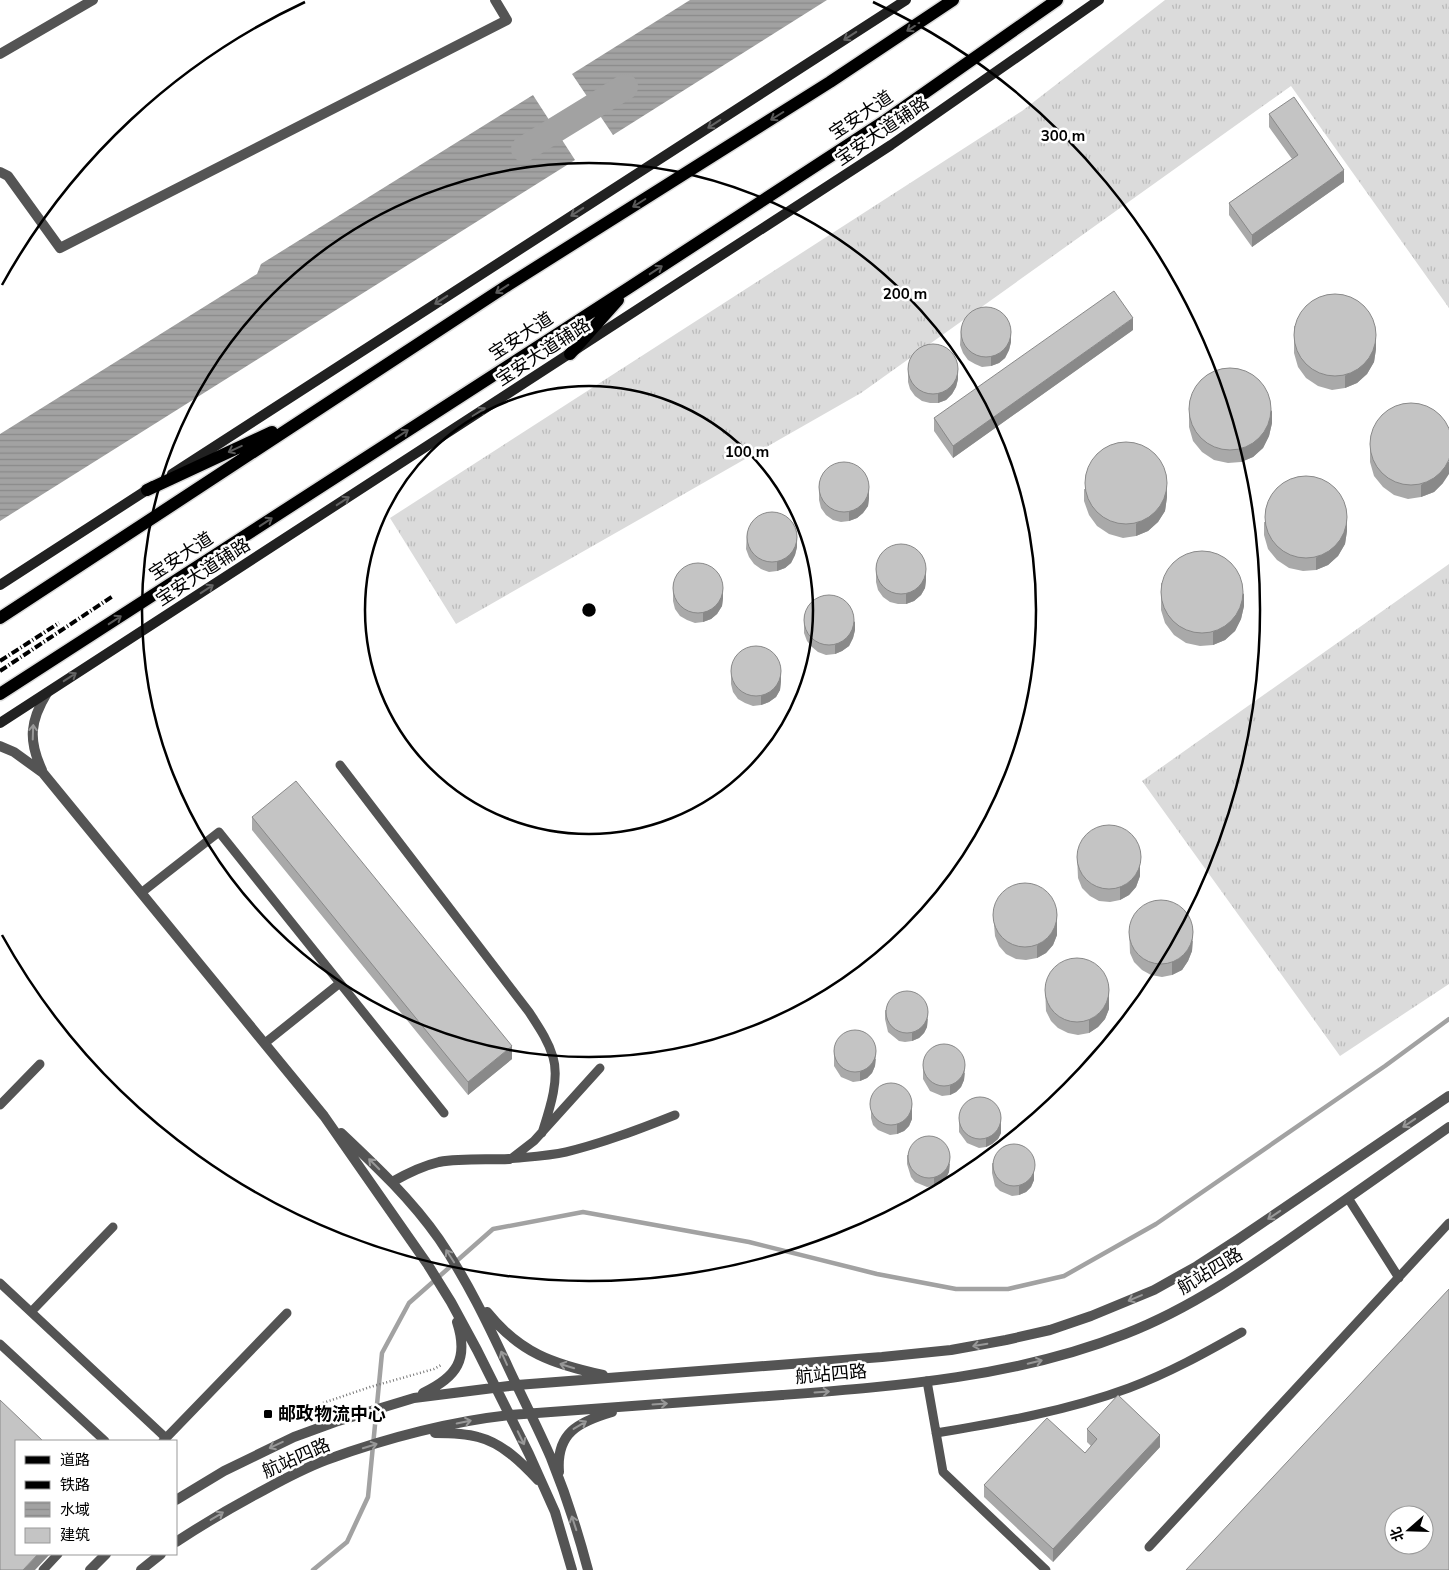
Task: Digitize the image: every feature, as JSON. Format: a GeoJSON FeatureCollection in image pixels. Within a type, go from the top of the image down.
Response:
{"type":"FeatureCollection","features":[{"type":"Feature","properties":{"kind":"main road"},"geometry":{"type":"LineString","coordinates":[[0,585],[906,0]]}},
{"type":"Feature","properties":{"kind":"main road"},"geometry":{"type":"LineString","coordinates":[[0,618],[517,280],[830,82],[953,0]]}},
{"type":"Feature","properties":{"kind":"main road","name":"宝安大道"},"geometry":{"type":"LineString","coordinates":[[0,694],[886,120],[1057,0]]}},
{"type":"Feature","properties":{"kind":"main road","name":"宝安大道辅路"},"geometry":{"type":"LineString","coordinates":[[0,723],[891,145],[1099,0]]}},
{"type":"Feature","properties":{"kind":"main road"},"geometry":{"type":"LineString","coordinates":[[570,354],[630,287]]}},
{"type":"Feature","properties":{"kind":"main road"},"geometry":{"type":"LineString","coordinates":[[147,490],[311,415]]}},
{"type":"Feature","properties":{"kind":"street"},"geometry":{"type":"LineString","coordinates":[[0,54],[93,0]]}},
{"type":"Feature","properties":{"kind":"street"},"geometry":{"type":"LineString","coordinates":[[0,172],[8,176],[60,248],[507,20],[495,0]]}},
{"type":"Feature","properties":{"kind":"street"},"geometry":{"type":"LineString","coordinates":[[43,773],[35,755],[32,727],[36,713],[47,692]]}},
{"type":"Feature","properties":{"kind":"street"},"geometry":{"type":"LineString","coordinates":[[0,746],[14,752],[43,773],[324,1116],[428,1265],[496,1387],[543,1485],[555,1512],[572,1570]]}},
{"type":"Feature","properties":{"kind":"street","name":"航站四路"},"geometry":{"type":"LineString","coordinates":[[178,1499],[246,1460],[294,1437],[379,1407],[414,1398],[516,1385],[951,1350],[1050,1330],[1091,1316],[1154,1290],[1197,1266],[1449,1096]]}},
{"type":"Feature","properties":{"kind":"street"},"geometry":{"type":"LineString","coordinates":[[324,1116],[392,1182],[419,1213],[438,1238],[475,1298],[550,1457],[582,1547],[588,1570]]}},
{"type":"Feature","properties":{"kind":"street","name":"航站四路"},"geometry":{"type":"LineString","coordinates":[[178,1541],[235,1506],[281,1481],[324,1461],[416,1433],[477,1420],[530,1414],[869,1388],[988,1373],[1082,1350],[1126,1334],[1164,1317],[1222,1285],[1449,1127]]}},
{"type":"Feature","properties":{"kind":"street"},"geometry":{"type":"LineString","coordinates":[[392,1182],[406,1174],[438,1162],[509,1159]]}},
{"type":"Feature","properties":{"kind":"street"},"geometry":{"type":"LineString","coordinates":[[475,1298],[508,1336],[531,1352],[568,1367],[614,1377]]}},
{"type":"Feature","properties":{"kind":"street"},"geometry":{"type":"LineString","coordinates":[[414,1398],[443,1383],[451,1376],[461,1358],[460,1332],[450,1302]]}},
{"type":"Feature","properties":{"kind":"street"},"geometry":{"type":"LineString","coordinates":[[560,1483],[559,1454],[564,1440],[572,1430],[601,1415],[635,1406]]}},
{"type":"Feature","properties":{"kind":"street"},"geometry":{"type":"LineString","coordinates":[[416,1433],[477,1436],[492,1442],[522,1463],[543,1485]]}},
{"type":"Feature","properties":{"kind":"street"},"geometry":{"type":"LineString","coordinates":[[90,1570],[105,1555]]}},
{"type":"Feature","properties":{"kind":"street"},"geometry":{"type":"LineString","coordinates":[[141,1570],[160,1555]]}},
{"type":"Feature","properties":{"kind":"lane"},"geometry":{"type":"LineString","coordinates":[[340,765],[529,1012],[546,1039],[554,1058],[555,1079],[551,1103],[542,1134]]}},
{"type":"Feature","properties":{"kind":"lane"},"geometry":{"type":"LineString","coordinates":[[141,893],[219,832],[444,1113]]}},
{"type":"Feature","properties":{"kind":"lane"},"geometry":{"type":"LineString","coordinates":[[265,1043],[340,983]]}},
{"type":"Feature","properties":{"kind":"lane"},"geometry":{"type":"LineString","coordinates":[[0,1105],[40,1064]]}},
{"type":"Feature","properties":{"kind":"lane"},"geometry":{"type":"LineString","coordinates":[[509,1159],[542,1134],[600,1068]]}},
{"type":"Feature","properties":{"kind":"lane"},"geometry":{"type":"LineString","coordinates":[[509,1159],[539,1156],[587,1146],[629,1133],[675,1115]]}},
{"type":"Feature","properties":{"kind":"lane"},"geometry":{"type":"LineString","coordinates":[[1348,1198],[1399,1278]]}},
{"type":"Feature","properties":{"kind":"lane"},"geometry":{"type":"LineString","coordinates":[[1149,1548],[1449,1223]]}},
{"type":"Feature","properties":{"kind":"lane"},"geometry":{"type":"LineString","coordinates":[[31,1312],[113,1227]]}},
{"type":"Feature","properties":{"kind":"lane"},"geometry":{"type":"LineString","coordinates":[[0,1283],[164,1440],[287,1313]]}},
{"type":"Feature","properties":{"kind":"lane"},"geometry":{"type":"LineString","coordinates":[[936,1433],[1021,1419],[1070,1407],[1129,1388],[1184,1364],[1242,1332]]}},
{"type":"Feature","properties":{"kind":"lane"},"geometry":{"type":"LineString","coordinates":[[0,1344],[104,1440]]}},
{"type":"Feature","properties":{"kind":"lane"},"geometry":{"type":"LineString","coordinates":[[927,1381],[943,1472],[1046,1570]]}},
{"type":"Feature","properties":{"kind":"lane"},"geometry":{"type":"LineString","coordinates":[[43,1570],[57,1555]]}},
{"type":"Feature","properties":{"kind":"path"},"geometry":{"type":"LineString","coordinates":[[323,1402],[434,1370],[447,1362]]}},
{"type":"Feature","properties":{"kind":"green space"},"geometry":{"type":"Polygon","coordinates":[[[1165,0],[1449,0],[1449,308],[1291,86],[861,393],[456,624],[390,518],[1022,111],[1165,0]]]}},
{"type":"Feature","properties":{"kind":"green space"},"geometry":{"type":"Polygon","coordinates":[[[1449,564],[1449,984],[1340,1056],[1142,781],[1449,564]]]}},
{"type":"Feature","properties":{"kind":"water"},"geometry":{"type":"Polygon","coordinates":[[[690,0],[827,0],[613,135],[572,74],[690,0]]]}},
{"type":"Feature","properties":{"kind":"water"},"geometry":{"type":"Polygon","coordinates":[[[533,95],[575,160],[0,521],[0,434],[257,274],[261,264],[533,95]]]}},
{"type":"Feature","properties":{"kind":"building"},"geometry":{"type":"Polygon","coordinates":[[[1294,97],[1344,170],[1252,235],[1229,203],[1298,155],[1269,114],[1294,97]]]}},
{"type":"Feature","properties":{"kind":"building"},"geometry":{"type":"Polygon","coordinates":[[[1114,291],[1133,318],[953,446],[934,418],[1114,291]]]}},
{"type":"Feature","properties":{"kind":"building"},"geometry":{"type":"Polygon","coordinates":[[[1327,294],[1343,294],[1358,301],[1369,312],[1376,327],[1373,351],[1364,364],[1343,376],[1327,376],[1312,369],[1301,358],[1294,343],[1294,327],[1301,312],[1312,301],[1327,294]]]}},
{"type":"Feature","properties":{"kind":"building"},"geometry":{"type":"Polygon","coordinates":[[[981,307],[991,307],[1004,314],[1011,327],[1011,337],[1004,350],[991,357],[981,357],[972,353],[965,346],[961,337],[961,327],[965,318],[972,311],[981,307]]]}},
{"type":"Feature","properties":{"kind":"building"},"geometry":{"type":"Polygon","coordinates":[[[928,344],[938,344],[951,351],[958,364],[958,374],[951,387],[938,394],[928,394],[919,390],[912,383],[908,374],[908,364],[912,355],[919,348],[928,344]]]}},
{"type":"Feature","properties":{"kind":"building"},"geometry":{"type":"Polygon","coordinates":[[[1222,368],[1238,368],[1253,375],[1264,386],[1271,401],[1268,425],[1259,438],[1238,450],[1222,450],[1207,443],[1196,432],[1189,417],[1189,401],[1196,386],[1207,375],[1222,368]]]}},
{"type":"Feature","properties":{"kind":"building"},"geometry":{"type":"Polygon","coordinates":[[[1411,403],[1427,406],[1440,415],[1449,428],[1449,460],[1440,473],[1427,482],[1411,485],[1395,482],[1382,473],[1373,460],[1370,444],[1373,428],[1382,415],[1395,406],[1411,403]]]}},
{"type":"Feature","properties":{"kind":"building"},"geometry":{"type":"Polygon","coordinates":[[[1118,442],[1134,442],[1149,449],[1160,460],[1167,475],[1164,499],[1155,512],[1134,524],[1118,524],[1103,517],[1092,506],[1085,491],[1085,475],[1092,460],[1103,449],[1118,442]]]}},
{"type":"Feature","properties":{"kind":"building"},"geometry":{"type":"Polygon","coordinates":[[[839,462],[849,462],[862,469],[869,482],[869,492],[862,505],[849,512],[839,512],[830,508],[823,501],[819,492],[819,482],[823,473],[830,466],[839,462]]]}},
{"type":"Feature","properties":{"kind":"building"},"geometry":{"type":"Polygon","coordinates":[[[1298,476],[1314,476],[1329,483],[1340,494],[1347,509],[1344,533],[1335,546],[1314,558],[1298,558],[1283,551],[1272,540],[1265,525],[1265,509],[1272,494],[1283,483],[1298,476]]]}},
{"type":"Feature","properties":{"kind":"building"},"geometry":{"type":"Polygon","coordinates":[[[767,512],[777,512],[790,519],[797,532],[797,542],[790,555],[777,562],[767,562],[758,558],[751,551],[747,542],[747,532],[751,523],[758,516],[767,512]]]}},
{"type":"Feature","properties":{"kind":"building"},"geometry":{"type":"Polygon","coordinates":[[[896,544],[906,544],[919,551],[926,564],[926,574],[919,587],[906,594],[896,594],[887,590],[880,583],[876,574],[876,564],[880,555],[887,548],[896,544]]]}},
{"type":"Feature","properties":{"kind":"building"},"geometry":{"type":"Polygon","coordinates":[[[1194,551],[1210,551],[1225,558],[1236,569],[1243,584],[1240,608],[1231,621],[1210,633],[1194,633],[1179,626],[1168,615],[1161,600],[1161,584],[1168,569],[1179,558],[1194,551]]]}},
{"type":"Feature","properties":{"kind":"building"},"geometry":{"type":"Polygon","coordinates":[[[693,563],[703,563],[716,570],[723,583],[723,593],[716,606],[703,613],[693,613],[684,609],[677,602],[673,593],[673,583],[677,574],[684,567],[693,563]]]}},
{"type":"Feature","properties":{"kind":"building"},"geometry":{"type":"Polygon","coordinates":[[[824,595],[834,595],[847,602],[854,615],[854,625],[847,638],[834,645],[824,645],[815,641],[808,634],[804,625],[804,615],[808,606],[815,599],[824,595]]]}},
{"type":"Feature","properties":{"kind":"building"},"geometry":{"type":"Polygon","coordinates":[[[751,646],[761,646],[774,653],[781,666],[781,676],[774,689],[761,696],[751,696],[742,692],[735,685],[731,676],[731,666],[735,657],[742,650],[751,646]]]}},
{"type":"Feature","properties":{"kind":"building"},"geometry":{"type":"Polygon","coordinates":[[[296,781],[512,1046],[468,1082],[252,817],[296,781]]]}},
{"type":"Feature","properties":{"kind":"building"},"geometry":{"type":"Polygon","coordinates":[[[1109,825],[1127,831],[1135,839],[1141,857],[1135,875],[1127,883],[1109,889],[1091,883],[1083,875],[1077,857],[1083,839],[1091,831],[1109,825]]]}},
{"type":"Feature","properties":{"kind":"building"},"geometry":{"type":"Polygon","coordinates":[[[1025,883],[1043,889],[1051,897],[1057,915],[1051,933],[1043,941],[1025,947],[1007,941],[999,933],[993,915],[999,897],[1007,889],[1025,883]]]}},
{"type":"Feature","properties":{"kind":"building"},"geometry":{"type":"Polygon","coordinates":[[[1161,900],[1179,906],[1187,914],[1193,932],[1187,950],[1179,958],[1161,964],[1143,958],[1135,950],[1129,932],[1135,914],[1143,906],[1161,900]]]}},
{"type":"Feature","properties":{"kind":"building"},"geometry":{"type":"Polygon","coordinates":[[[1077,958],[1095,964],[1103,972],[1109,990],[1103,1008],[1095,1016],[1077,1022],[1059,1016],[1051,1008],[1045,990],[1051,972],[1059,964],[1077,958]]]}},
{"type":"Feature","properties":{"kind":"building"},"geometry":{"type":"Polygon","coordinates":[[[907,991],[922,997],[928,1012],[922,1027],[907,1033],[892,1027],[886,1012],[892,997],[907,991]]]}},
{"type":"Feature","properties":{"kind":"building"},"geometry":{"type":"Polygon","coordinates":[[[855,1030],[870,1036],[876,1051],[870,1066],[855,1072],[840,1066],[834,1051],[840,1036],[855,1030]]]}},
{"type":"Feature","properties":{"kind":"building"},"geometry":{"type":"Polygon","coordinates":[[[944,1044],[959,1050],[965,1065],[959,1080],[944,1086],[929,1080],[923,1065],[929,1050],[944,1044]]]}},
{"type":"Feature","properties":{"kind":"building"},"geometry":{"type":"Polygon","coordinates":[[[891,1083],[906,1089],[912,1104],[906,1119],[891,1125],[876,1119],[870,1104],[876,1089],[891,1083]]]}},
{"type":"Feature","properties":{"kind":"building"},"geometry":{"type":"Polygon","coordinates":[[[980,1097],[995,1103],[1001,1118],[995,1133],[980,1139],[965,1133],[959,1118],[965,1103],[980,1097]]]}},
{"type":"Feature","properties":{"kind":"building"},"geometry":{"type":"Polygon","coordinates":[[[929,1136],[944,1142],[950,1157],[944,1172],[929,1178],[914,1172],[908,1157],[914,1142],[929,1136]]]}},
{"type":"Feature","properties":{"kind":"building"},"geometry":{"type":"Polygon","coordinates":[[[1014,1144],[1029,1150],[1035,1165],[1029,1180],[1014,1186],[999,1180],[993,1165],[999,1150],[1014,1144]]]}},
{"type":"Feature","properties":{"kind":"building"},"geometry":{"type":"Polygon","coordinates":[[[1449,1289],[1449,1570],[1186,1570],[1449,1289]]]}},
{"type":"Feature","properties":{"kind":"building"},"geometry":{"type":"Polygon","coordinates":[[[1118,1395],[1160,1435],[1053,1549],[984,1485],[1047,1418],[1085,1453],[1097,1439],[1087,1429],[1118,1395]]]}},
{"type":"Feature","properties":{"kind":"building"},"geometry":{"type":"Polygon","coordinates":[[[0,1400],[42,1440],[15,1440],[15,1555],[37,1555],[23,1570],[0,1570],[0,1400]]]}},
{"type":"Feature","properties":{"kind":"waterway"},"geometry":{"type":"LineString","coordinates":[[524,149],[625,87]]}},
{"type":"Feature","properties":{"kind":"waterway"},"geometry":{"type":"LineString","coordinates":[[313,1570],[347,1542],[368,1497],[382,1353],[409,1303],[493,1229],[583,1212],[749,1242],[877,1274],[956,1289],[1008,1289],[1064,1276],[1156,1224],[1385,1066],[1449,1019]]}},
{"type":"Feature","properties":{"kind":"railway"},"geometry":{"type":"LineString","coordinates":[[0,671],[113,596]]}},
{"type":"Feature","properties":{"kind":"railway"},"geometry":{"type":"LineString","coordinates":[[0,661],[59,623]]}},
{"type":"Feature","properties":{"kind":"place","name":"邮政物流中心"},"geometry":{"type":"Point","coordinates":[268,1414]}}]}
